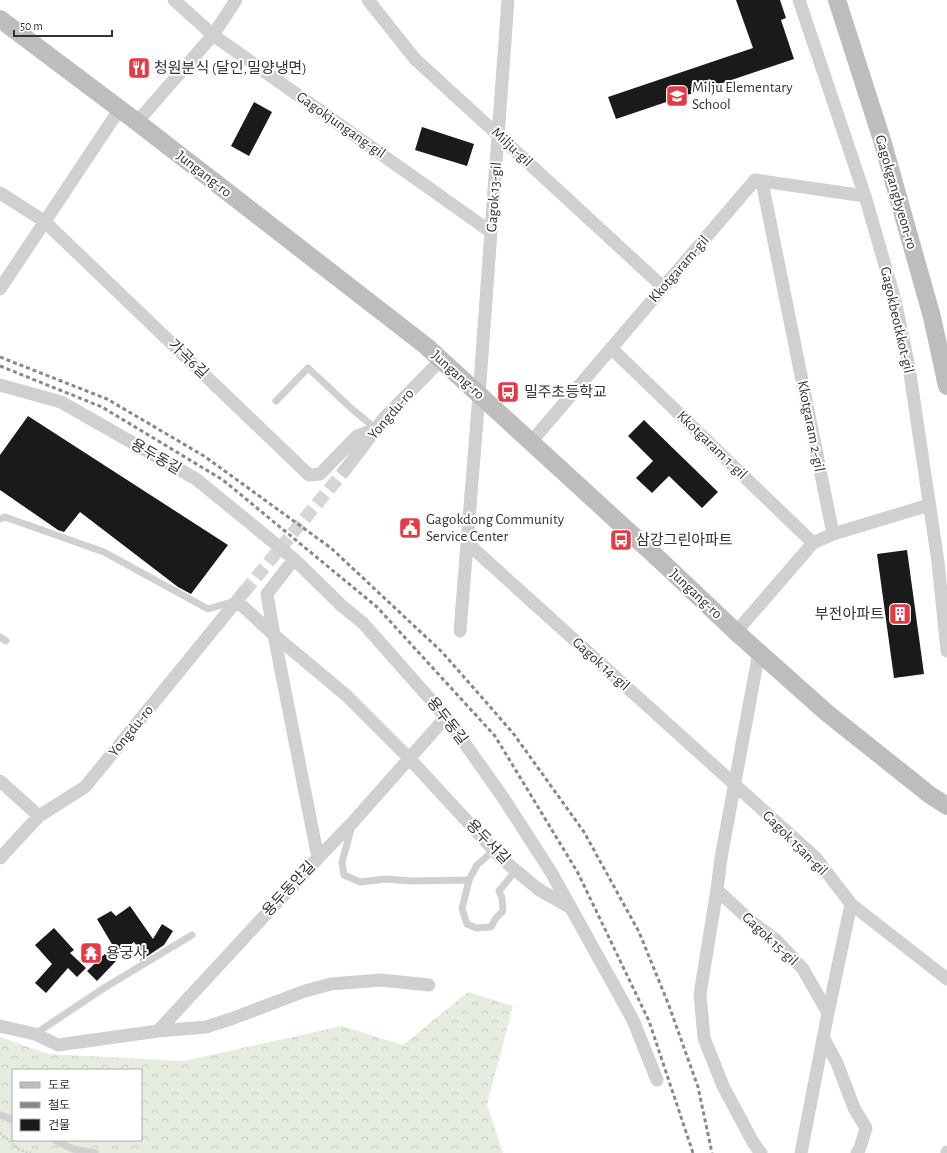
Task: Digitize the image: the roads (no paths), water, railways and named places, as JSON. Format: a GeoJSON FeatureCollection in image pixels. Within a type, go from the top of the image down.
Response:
{"type":"FeatureCollection","features":[{"type":"Feature","properties":{"kind":"main road","name":"Gagokgangbyeon-ro"},"geometry":{"type":"LineString","coordinates":[[837,0],[882,140],[932,317],[947,386]]}},
{"type":"Feature","properties":{"kind":"main road","name":"Jungang-ro"},"geometry":{"type":"LineString","coordinates":[[0,19],[119,110],[137,122],[426,346],[662,562],[736,632],[827,713],[930,795],[947,806]]}},
{"type":"Feature","properties":{"kind":"street","name":"Gagokjungang-gil"},"geometry":{"type":"LineString","coordinates":[[174,0],[213,35],[491,232]]}},
{"type":"Feature","properties":{"kind":"street"},"geometry":{"type":"LineString","coordinates":[[137,122],[213,35],[236,0]]}},
{"type":"Feature","properties":{"kind":"street","name":"Milju-gil"},"geometry":{"type":"LineString","coordinates":[[368,0],[415,59],[663,287]]}},
{"type":"Feature","properties":{"kind":"street","name":"Gagok 13-gil"},"geometry":{"type":"LineString","coordinates":[[479,395],[508,0]]}},
{"type":"Feature","properties":{"kind":"street","name":"Gagokbeotkkot-gil"},"geometry":{"type":"LineString","coordinates":[[798,0],[865,196],[895,300],[909,367],[930,505],[938,562],[947,651]]}},
{"type":"Feature","properties":{"kind":"street"},"geometry":{"type":"LineString","coordinates":[[0,289],[119,110]]}},
{"type":"Feature","properties":{"kind":"street","name":"Kkotgaram-gil"},"geometry":{"type":"LineString","coordinates":[[530,442],[755,180],[762,182]]}},
{"type":"Feature","properties":{"kind":"street"},"geometry":{"type":"LineString","coordinates":[[762,182],[865,196]]}},
{"type":"Feature","properties":{"kind":"street","name":"Kkotgaram 2-gil"},"geometry":{"type":"LineString","coordinates":[[762,182],[833,534]]}},
{"type":"Feature","properties":{"kind":"street","name":"가곡6길"},"geometry":{"type":"LineString","coordinates":[[0,193],[44,221],[309,475],[320,474],[357,436],[376,429]]}},
{"type":"Feature","properties":{"kind":"street","name":"Kkotgaram 1-gil"},"geometry":{"type":"LineString","coordinates":[[611,348],[813,543]]}},
{"type":"Feature","properties":{"kind":"street","name":"Yongdu-ro"},"geometry":{"type":"LineString","coordinates":[[345,470],[385,417],[441,360]]}},
{"type":"Feature","properties":{"kind":"street","name":"용두동길"},"geometry":{"type":"LineString","coordinates":[[0,386],[61,402],[196,479],[294,559],[342,606],[363,623],[446,717],[502,796],[551,872],[570,908]]}},
{"type":"Feature","properties":{"kind":"street"},"geometry":{"type":"LineString","coordinates":[[460,631],[479,395]]}},
{"type":"Feature","properties":{"kind":"street"},"geometry":{"type":"LineString","coordinates":[[736,632],[813,543],[833,534],[930,505]]}},
{"type":"Feature","properties":{"kind":"street","name":"Gagok 14-gil"},"geometry":{"type":"LineString","coordinates":[[467,541],[735,786]]}},
{"type":"Feature","properties":{"kind":"street"},"geometry":{"type":"LineString","coordinates":[[274,635],[267,594],[294,559]]}},
{"type":"Feature","properties":{"kind":"street"},"geometry":{"type":"LineString","coordinates":[[241,596],[274,635]]}},
{"type":"Feature","properties":{"kind":"street","name":"Yongdu-ro"},"geometry":{"type":"LineString","coordinates":[[0,858],[39,816],[85,787],[241,596]]}},
{"type":"Feature","properties":{"kind":"street","name":"용두서길"},"geometry":{"type":"LineString","coordinates":[[274,635],[347,696],[409,758],[501,858],[538,889],[570,908],[633,1020],[658,1080]]}},
{"type":"Feature","properties":{"kind":"street","name":"용두동안길"},"geometry":{"type":"LineString","coordinates":[[158,1031],[318,858],[274,635]]}},
{"type":"Feature","properties":{"kind":"street"},"geometry":{"type":"LineString","coordinates":[[759,652],[721,858],[700,994],[704,1038],[723,1086],[754,1144],[761,1153]]}},
{"type":"Feature","properties":{"kind":"street"},"geometry":{"type":"LineString","coordinates":[[318,858],[353,822],[446,717]]}},
{"type":"Feature","properties":{"kind":"street"},"geometry":{"type":"LineString","coordinates":[[0,781],[39,816]]}},
{"type":"Feature","properties":{"kind":"street","name":"Gagok 15an-gil"},"geometry":{"type":"LineString","coordinates":[[735,786],[814,857],[852,904],[947,978]]}},
{"type":"Feature","properties":{"kind":"street","name":"Gagok 15-gil"},"geometry":{"type":"LineString","coordinates":[[717,890],[753,923],[776,940],[803,969],[828,1013]]}},
{"type":"Feature","properties":{"kind":"street"},"geometry":{"type":"LineString","coordinates":[[801,1153],[823,1037],[852,904]]}},
{"type":"Feature","properties":{"kind":"street"},"geometry":{"type":"LineString","coordinates":[[0,1026],[35,1034],[58,1045],[158,1031],[206,1027],[305,991],[331,984],[381,980],[429,985]]}},
{"type":"Feature","properties":{"kind":"street"},"geometry":{"type":"LineString","coordinates":[[823,1037],[837,1063],[854,1108],[866,1128],[857,1153]]}},
{"type":"Feature","properties":{"kind":"lane"},"geometry":{"type":"LineString","coordinates":[[276,401],[308,368],[376,429]]}},
{"type":"Feature","properties":{"kind":"lane"},"geometry":{"type":"LineString","coordinates":[[0,519],[5,517],[104,552],[208,609],[241,596]]}},
{"type":"Feature","properties":{"kind":"lane"},"geometry":{"type":"LineString","coordinates":[[353,822],[342,862],[344,875],[360,882],[386,879],[412,881],[469,880]]}},
{"type":"Feature","properties":{"kind":"lane"},"geometry":{"type":"LineString","coordinates":[[494,850],[477,865],[469,880],[462,909],[467,924],[476,928],[491,927],[496,918],[503,911],[502,898],[499,891],[516,870]]}},
{"type":"Feature","properties":{"kind":"lane"},"geometry":{"type":"LineString","coordinates":[[35,1034],[104,988],[192,936]]}},
{"type":"Feature","properties":{"kind":"lane"},"geometry":{"type":"LineString","coordinates":[[0,1115],[12,1120]]}},
{"type":"Feature","properties":{"kind":"lane"},"geometry":{"type":"LineString","coordinates":[[57,1141],[73,1149],[95,1153]]}},
{"type":"Feature","properties":{"kind":"tunnel"},"geometry":{"type":"LineString","coordinates":[[244,592],[345,470]]}},
{"type":"Feature","properties":{"kind":"railway"},"geometry":{"type":"LineString","coordinates":[[0,357],[107,399],[204,456],[331,548],[442,652],[513,733],[584,832],[639,932],[668,1003],[698,1087],[712,1153]]}},
{"type":"Feature","properties":{"kind":"railway"},"geometry":{"type":"LineString","coordinates":[[0,366],[102,407],[223,480],[377,607],[495,736],[578,873],[649,1021],[693,1153]]}},
{"type":"Feature","properties":{"kind":"place","name":"청원분식 (달인,밀양냉면)"},"geometry":{"type":"Point","coordinates":[139,68]}},
{"type":"Feature","properties":{"kind":"place","name":"Milju Elementary School"},"geometry":{"type":"Point","coordinates":[677,96]}},
{"type":"Feature","properties":{"kind":"place","name":"밀주초등학교"},"geometry":{"type":"Point","coordinates":[508,392]}},
{"type":"Feature","properties":{"kind":"place","name":"Gagokdong Community Service Center"},"geometry":{"type":"Point","coordinates":[410,528]}},
{"type":"Feature","properties":{"kind":"place","name":"삼강그린아파트"},"geometry":{"type":"Point","coordinates":[621,540]}},
{"type":"Feature","properties":{"kind":"place","name":"부전아파트"},"geometry":{"type":"Point","coordinates":[900,614]}},
{"type":"Feature","properties":{"kind":"place","name":"용궁사"},"geometry":{"type":"Point","coordinates":[91,953]}}]}
